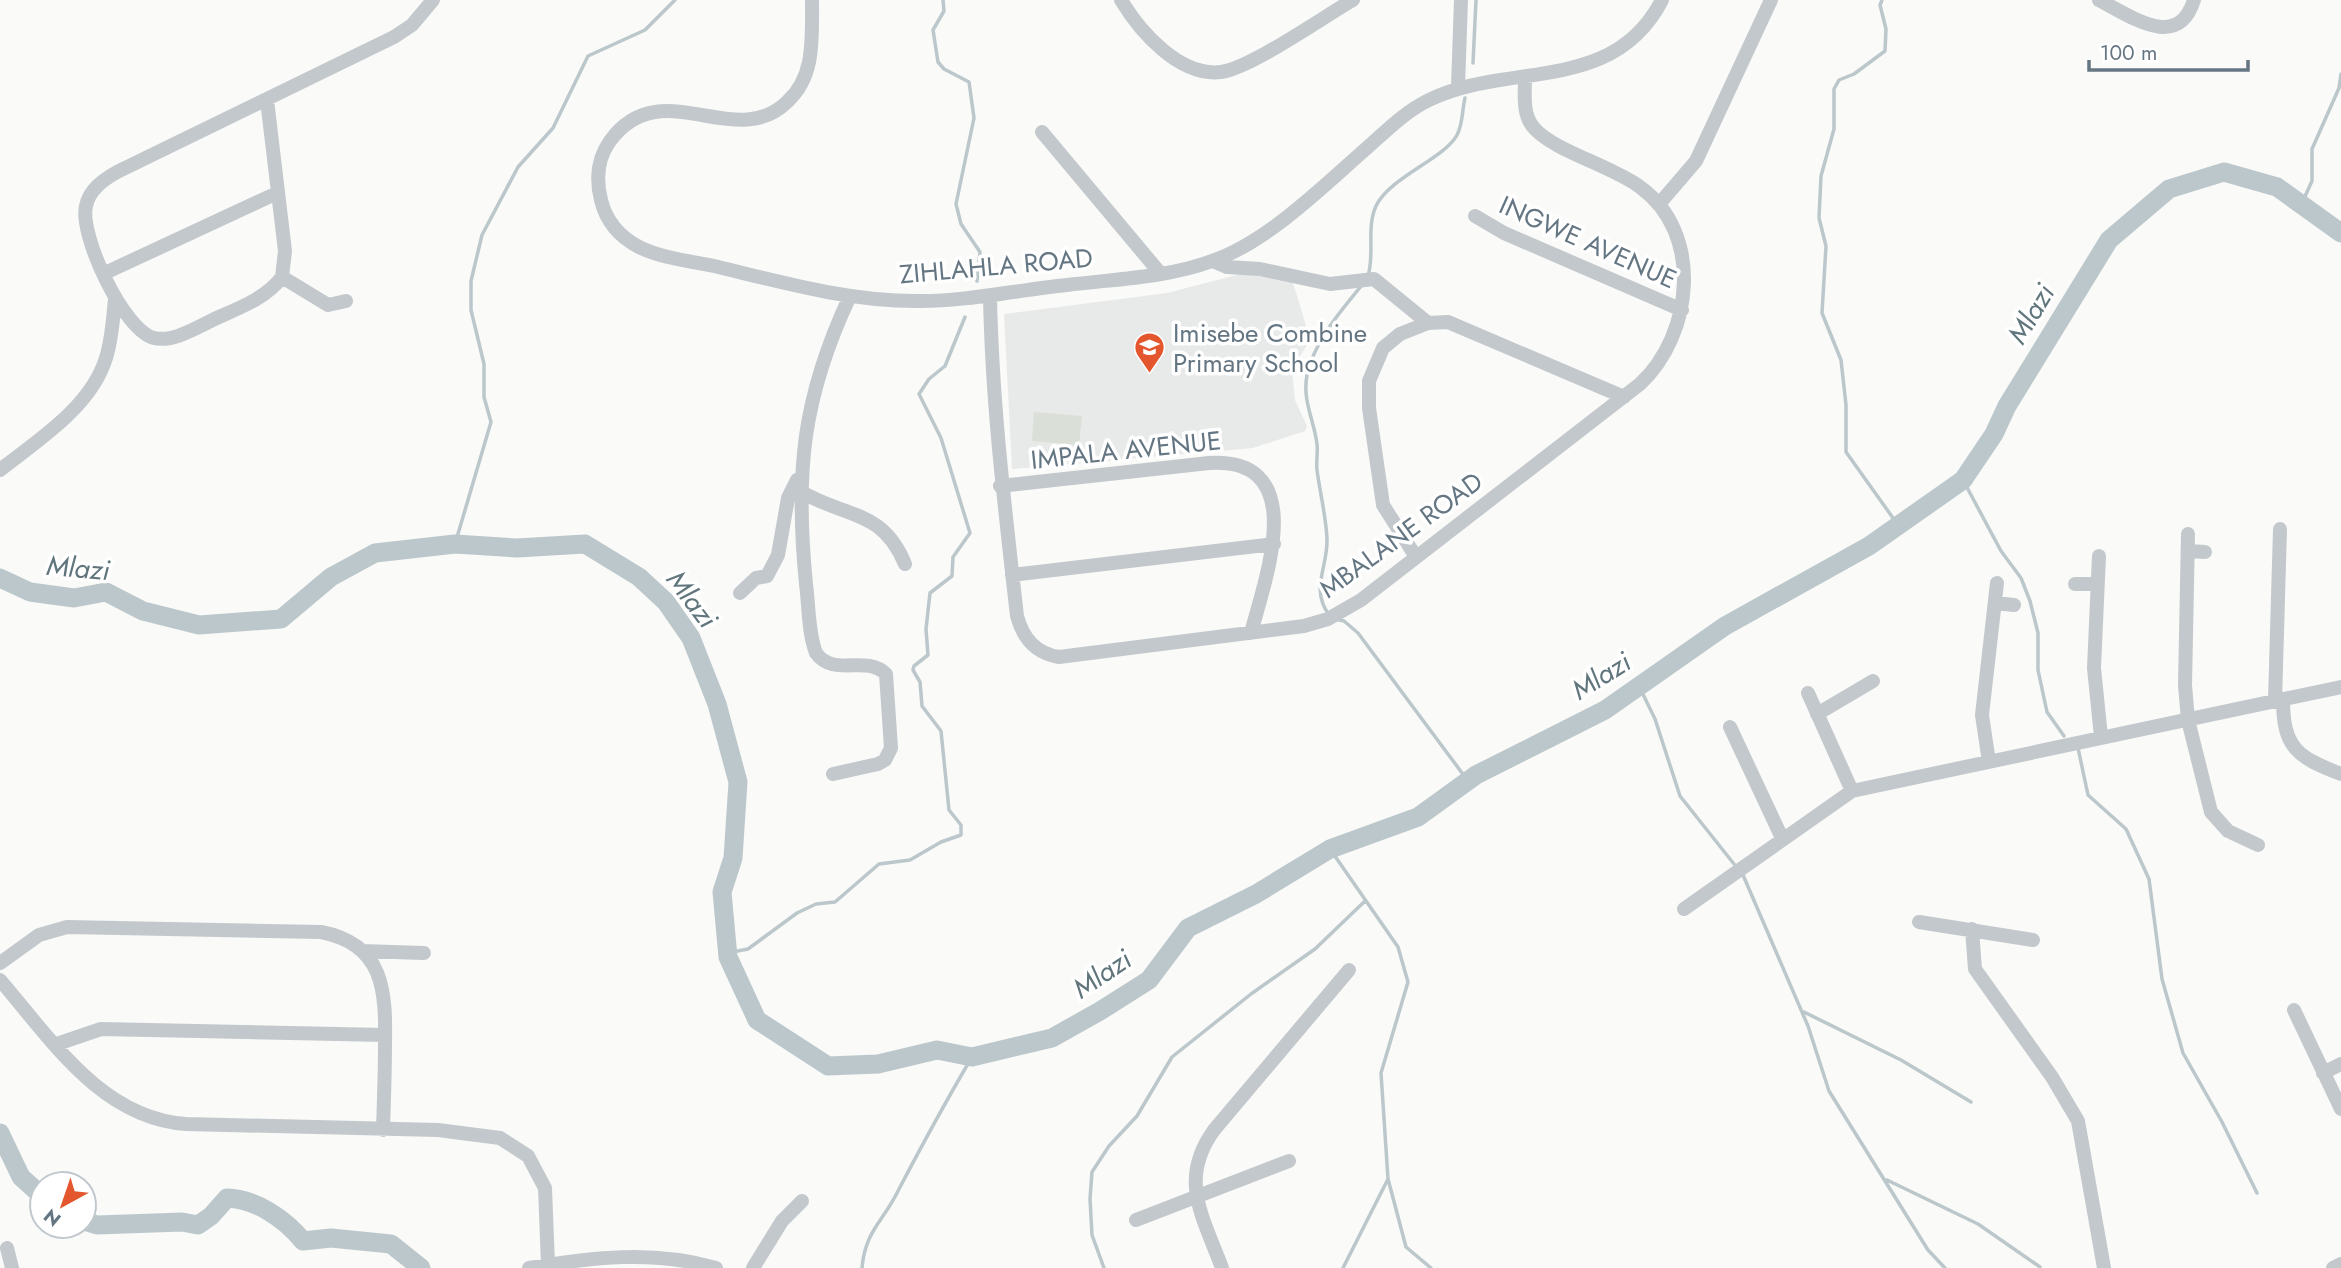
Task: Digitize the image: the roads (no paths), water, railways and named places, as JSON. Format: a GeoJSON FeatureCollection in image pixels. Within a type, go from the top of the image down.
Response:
{"type":"FeatureCollection","features":[{"type":"Feature","properties":{"kind":"street"},"geometry":{"type":"LineString","coordinates":[[267,100],[285,251],[282,277],[263,296],[165,338],[145,335],[126,318],[90,244],[85,226],[87,200],[99,185],[142,160],[404,31],[433,0]]}},
{"type":"Feature","properties":{"kind":"street","name":"ZIHLAHLA ROAD"},"geometry":{"type":"LineString","coordinates":[[813,0],[809,64],[799,88],[790,100],[764,117],[747,120],[679,110],[647,113],[623,126],[611,140],[599,162],[598,187],[608,220],[637,246],[659,254],[850,296],[923,301],[990,296],[1160,273],[1213,261],[1256,238],[1411,110],[1458,87],[1577,68],[1611,53],[1639,31],[1662,0]]}},
{"type":"Feature","properties":{"kind":"street"},"geometry":{"type":"LineString","coordinates":[[1121,0],[1137,23],[1174,57],[1188,66],[1211,72],[1230,70],[1250,61],[1353,0]]}},
{"type":"Feature","properties":{"kind":"street"},"geometry":{"type":"LineString","coordinates":[[1458,87],[1461,0]]}},
{"type":"Feature","properties":{"kind":"street"},"geometry":{"type":"LineString","coordinates":[[1525,77],[1527,117],[1539,134],[1621,174],[1660,202],[1696,161],[1771,0]]}},
{"type":"Feature","properties":{"kind":"street"},"geometry":{"type":"LineString","coordinates":[[2099,0],[2147,23],[2169,28],[2185,20],[2194,0]]}},
{"type":"Feature","properties":{"kind":"street"},"geometry":{"type":"LineString","coordinates":[[1042,132],[1160,273]]}},
{"type":"Feature","properties":{"kind":"street"},"geometry":{"type":"LineString","coordinates":[[105,274],[277,193]]}},
{"type":"Feature","properties":{"kind":"street","name":"MBALANE ROAD"},"geometry":{"type":"LineString","coordinates":[[990,296],[991,387],[1000,486],[1021,628],[1032,645],[1050,656],[1304,626],[1328,619],[1361,600],[1624,397],[1657,366],[1674,337],[1682,310],[1685,286],[1681,256],[1660,202]]}},
{"type":"Feature","properties":{"kind":"street","name":"INGWE AVENUE"},"geometry":{"type":"LineString","coordinates":[[1475,216],[1489,227],[1682,310]]}},
{"type":"Feature","properties":{"kind":"street"},"geometry":{"type":"LineString","coordinates":[[1213,261],[1227,267],[1260,269],[1331,284],[1374,279],[1428,323]]}},
{"type":"Feature","properties":{"kind":"street"},"geometry":{"type":"LineString","coordinates":[[282,277],[328,305],[346,301]]}},
{"type":"Feature","properties":{"kind":"street"},"geometry":{"type":"LineString","coordinates":[[833,774],[871,767],[889,754],[886,674],[876,666],[832,665],[816,653],[800,527],[801,474],[818,368],[850,296]]}},
{"type":"Feature","properties":{"kind":"street"},"geometry":{"type":"LineString","coordinates":[[0,470],[65,417],[85,394],[106,360],[115,298]]}},
{"type":"Feature","properties":{"kind":"street"},"geometry":{"type":"LineString","coordinates":[[1416,557],[1383,505],[1368,394],[1373,367],[1383,348],[1400,334],[1428,323],[1448,322],[1463,326],[1624,397]]}},
{"type":"Feature","properties":{"kind":"street","name":"IMPALA AVENUE"},"geometry":{"type":"LineString","coordinates":[[1000,486],[1209,463],[1236,463],[1250,469],[1266,486],[1274,515],[1274,544],[1251,633]]}},
{"type":"Feature","properties":{"kind":"street"},"geometry":{"type":"LineString","coordinates":[[740,593],[757,578],[766,576],[774,562],[788,498],[801,474]]}},
{"type":"Feature","properties":{"kind":"street"},"geometry":{"type":"LineString","coordinates":[[800,491],[875,523],[892,539],[905,564]]}},
{"type":"Feature","properties":{"kind":"street"},"geometry":{"type":"LineString","coordinates":[[2280,529],[2279,700],[2285,732],[2296,751],[2308,760],[2341,774]]}},
{"type":"Feature","properties":{"kind":"street"},"geometry":{"type":"LineString","coordinates":[[2188,534],[2185,685],[2188,720],[2211,812],[2228,831],[2258,845]]}},
{"type":"Feature","properties":{"kind":"street"},"geometry":{"type":"LineString","coordinates":[[1013,575],[1274,544]]}},
{"type":"Feature","properties":{"kind":"street"},"geometry":{"type":"LineString","coordinates":[[2189,551],[2205,552]]}},
{"type":"Feature","properties":{"kind":"street"},"geometry":{"type":"LineString","coordinates":[[2099,556],[2094,680],[2101,737]]}},
{"type":"Feature","properties":{"kind":"street"},"geometry":{"type":"LineString","coordinates":[[1989,762],[1982,715],[1997,583]]}},
{"type":"Feature","properties":{"kind":"street"},"geometry":{"type":"LineString","coordinates":[[2075,584],[2096,584]]}},
{"type":"Feature","properties":{"kind":"street"},"geometry":{"type":"LineString","coordinates":[[1995,603],[2014,605]]}},
{"type":"Feature","properties":{"kind":"street"},"geometry":{"type":"LineString","coordinates":[[1817,715],[1873,681]]}},
{"type":"Feature","properties":{"kind":"street"},"geometry":{"type":"LineString","coordinates":[[1684,909],[1852,791],[2341,687]]}},
{"type":"Feature","properties":{"kind":"street"},"geometry":{"type":"LineString","coordinates":[[1808,693],[1852,791]]}},
{"type":"Feature","properties":{"kind":"street"},"geometry":{"type":"LineString","coordinates":[[1730,727],[1782,838]]}},
{"type":"Feature","properties":{"kind":"street"},"geometry":{"type":"LineString","coordinates":[[1919,922],[2033,940]]}},
{"type":"Feature","properties":{"kind":"street"},"geometry":{"type":"LineString","coordinates":[[0,963],[38,935],[67,927],[321,932],[340,937],[362,951],[378,972],[384,990],[383,1130]]}},
{"type":"Feature","properties":{"kind":"street"},"geometry":{"type":"LineString","coordinates":[[1972,929],[1975,969],[2052,1077],[2078,1121],[2104,1268]]}},
{"type":"Feature","properties":{"kind":"street"},"geometry":{"type":"LineString","coordinates":[[362,951],[424,953]]}},
{"type":"Feature","properties":{"kind":"street"},"geometry":{"type":"LineString","coordinates":[[1222,1268],[1197,1196],[1195,1163],[1207,1139],[1349,970]]}},
{"type":"Feature","properties":{"kind":"street"},"geometry":{"type":"LineString","coordinates":[[0,980],[57,1044],[114,1101],[151,1119],[186,1124],[477,1133],[500,1138],[519,1149],[535,1166],[545,1188],[548,1265]]}},
{"type":"Feature","properties":{"kind":"street"},"geometry":{"type":"LineString","coordinates":[[2294,1010],[2341,1109]]}},
{"type":"Feature","properties":{"kind":"street"},"geometry":{"type":"LineString","coordinates":[[57,1044],[88,1032],[109,1029],[385,1035]]}},
{"type":"Feature","properties":{"kind":"street"},"geometry":{"type":"LineString","coordinates":[[2323,1073],[2341,1063]]}},
{"type":"Feature","properties":{"kind":"street"},"geometry":{"type":"LineString","coordinates":[[1136,1220],[1289,1161]]}},
{"type":"Feature","properties":{"kind":"street"},"geometry":{"type":"LineString","coordinates":[[752,1268],[782,1221],[803,1200]]}},
{"type":"Feature","properties":{"kind":"street"},"geometry":{"type":"LineString","coordinates":[[6,1248],[12,1268]]}},
{"type":"Feature","properties":{"kind":"street"},"geometry":{"type":"LineString","coordinates":[[529,1268],[664,1258],[716,1268]]}},
{"type":"Feature","properties":{"kind":"street"},"geometry":{"type":"LineString","coordinates":[[2333,1268],[2341,1264]]}},
{"type":"Feature","properties":{"kind":"waterway"},"geometry":{"type":"LineString","coordinates":[[455,544],[491,422],[484,397],[484,364],[471,310],[471,281],[482,235],[518,167],[553,128],[588,56],[645,30],[675,0]]}},
{"type":"Feature","properties":{"kind":"waterway"},"geometry":{"type":"LineString","coordinates":[[943,0],[944,11],[933,30],[938,62],[944,69],[969,82],[974,118],[956,204],[961,224],[980,252],[977,281]]}},
{"type":"Feature","properties":{"kind":"waterway"},"geometry":{"type":"LineString","coordinates":[[1473,63],[1476,0]]}},
{"type":"Feature","properties":{"kind":"waterway"},"geometry":{"type":"LineString","coordinates":[[1882,0],[1880,5],[1886,29],[1885,51],[1854,74],[1839,80],[1834,89],[1834,129],[1821,176],[1819,218],[1826,246],[1822,313],[1841,360],[1846,405],[1846,452],[1898,525]]}},
{"type":"Feature","properties":{"kind":"waterway"},"geometry":{"type":"LineString","coordinates":[[2302,203],[2312,181],[2312,149],[2339,88],[2341,74]]}},
{"type":"Feature","properties":{"kind":"waterway"},"geometry":{"type":"LineString","coordinates":[[1368,276],[1376,206],[1393,186],[1450,144],[1459,131],[1465,98]]}},
{"type":"Feature","properties":{"kind":"waterway","name":"Mlazi"},"geometry":{"type":"LineString","coordinates":[[0,578],[30,592],[74,598],[106,592],[143,611],[199,625],[281,619],[331,577],[375,553],[455,544],[517,548],[585,544],[639,577],[666,602],[691,638],[717,704],[738,782],[733,858],[722,892],[728,957],[757,1020],[828,1066],[878,1064],[937,1050],[972,1057],[1052,1038],[1100,1011],[1149,980],[1188,928],[1256,894],[1330,849],[1418,817],[1476,775],[1605,710],[1725,626],[1869,546],[1963,480],[1994,434],[2007,406],[2109,240],[2169,189],[2224,172],[2277,187],[2341,233]]}},
{"type":"Feature","properties":{"kind":"waterway"},"geometry":{"type":"LineString","coordinates":[[1329,615],[1320,587],[1327,549],[1326,530],[1317,470],[1316,435],[1307,401],[1306,384],[1311,362],[1322,338],[1362,285]]}},
{"type":"Feature","properties":{"kind":"waterway"},"geometry":{"type":"LineString","coordinates":[[727,953],[748,949],[797,913],[816,904],[835,902],[879,864],[910,860],[941,842],[961,835],[961,825],[949,810],[941,731],[922,706],[920,682],[913,670],[914,666],[928,655],[926,629],[930,593],[952,576],[953,557],[970,533],[941,438],[919,394],[929,379],[945,366],[965,317]]}},
{"type":"Feature","properties":{"kind":"waterway"},"geometry":{"type":"LineString","coordinates":[[1963,480],[2001,551],[2021,578],[2038,633],[2038,670],[2047,712],[2064,736]]}},
{"type":"Feature","properties":{"kind":"waterway"},"geometry":{"type":"LineString","coordinates":[[1335,619],[1344,621],[1358,633],[1468,781]]}},
{"type":"Feature","properties":{"kind":"waterway"},"geometry":{"type":"LineString","coordinates":[[1639,686],[1655,719],[1680,796],[1734,864]]}},
{"type":"Feature","properties":{"kind":"waterway"},"geometry":{"type":"LineString","coordinates":[[2078,748],[2088,795],[2126,829],[2149,879],[2162,979],[2183,1053],[2222,1122],[2257,1193]]}},
{"type":"Feature","properties":{"kind":"waterway"},"geometry":{"type":"LineString","coordinates":[[1330,849],[1398,947],[1408,982],[1381,1073],[1388,1179],[1406,1247],[1431,1268]]}},
{"type":"Feature","properties":{"kind":"waterway"},"geometry":{"type":"LineString","coordinates":[[1743,875],[1808,1026],[1829,1091],[1928,1250],[1945,1268]]}},
{"type":"Feature","properties":{"kind":"waterway"},"geometry":{"type":"LineString","coordinates":[[1104,1268],[1092,1235],[1092,1172],[1109,1146],[1137,1116],[1172,1057],[1251,994],[1315,949],[1365,901]]}},
{"type":"Feature","properties":{"kind":"waterway"},"geometry":{"type":"LineString","coordinates":[[1804,1012],[1901,1060],[1971,1102]]}},
{"type":"Feature","properties":{"kind":"waterway"},"geometry":{"type":"LineString","coordinates":[[862,1268],[871,1236],[972,1057]]}},
{"type":"Feature","properties":{"kind":"waterway"},"geometry":{"type":"LineString","coordinates":[[0,1133],[21,1177],[28,1183]]}},
{"type":"Feature","properties":{"kind":"waterway"},"geometry":{"type":"LineString","coordinates":[[1343,1268],[1388,1179]]}},
{"type":"Feature","properties":{"kind":"waterway"},"geometry":{"type":"LineString","coordinates":[[1887,1180],[1978,1224],[2040,1267]]}},
{"type":"Feature","properties":{"kind":"waterway"},"geometry":{"type":"LineString","coordinates":[[98,1225],[182,1222],[198,1225],[211,1216],[227,1198],[238,1199],[269,1212],[288,1225],[303,1241],[331,1238],[391,1244],[421,1268]]}},
{"type":"Feature","properties":{"kind":"place","name":"Imisebe Combine Primary School"},"geometry":{"type":"Point","coordinates":[1150,375]}}]}
